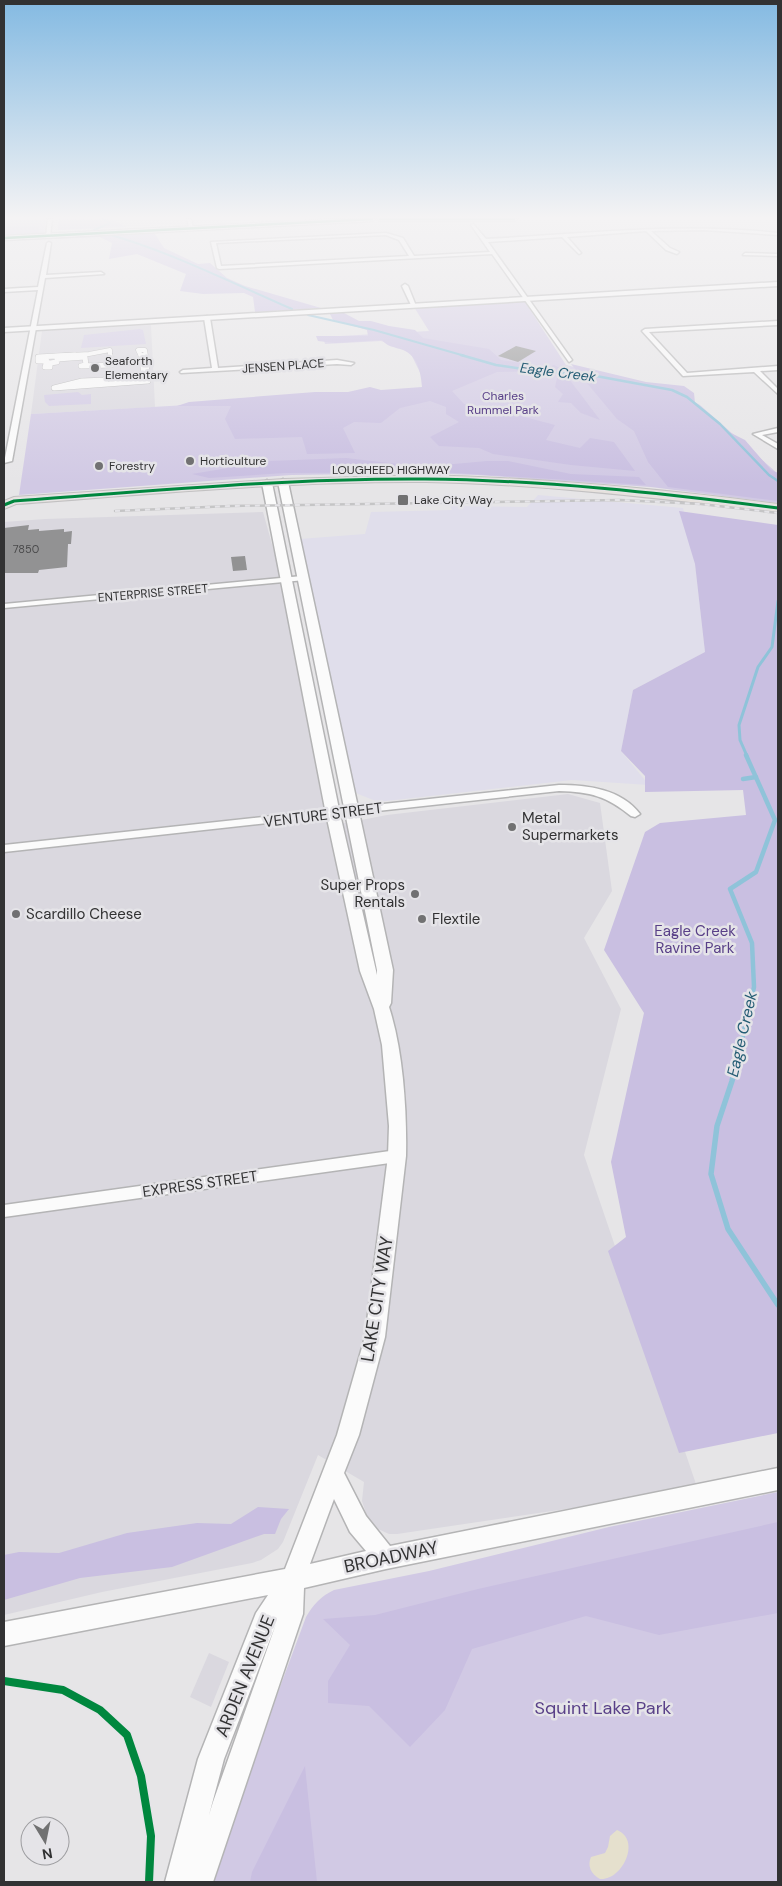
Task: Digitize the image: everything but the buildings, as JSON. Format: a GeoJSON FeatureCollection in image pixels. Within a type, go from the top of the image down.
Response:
{"type":"FeatureCollection","features":[{"type":"Feature","properties":{"kind":"main road","name":"LOUGHEED HIGHWAY"},"geometry":{"type":"LineString","coordinates":[[5,505],[12,507],[119,500],[129,502],[252,494],[283,485],[375,479],[500,482],[681,495],[778,508]]}},
{"type":"Feature","properties":{"kind":"main road","name":"LOUGHEED HIGHWAY"},"geometry":{"type":"LineString","coordinates":[[283,485],[428,484],[548,489],[679,501],[778,514]]}},
{"type":"Feature","properties":{"kind":"main road","name":"LOUGHEED HIGHWAY"},"geometry":{"type":"LineString","coordinates":[[5,505],[14,501],[268,490]]}},
{"type":"Feature","properties":{"kind":"street"},"geometry":{"type":"LineString","coordinates":[[6,461],[37,307]]}},
{"type":"Feature","properties":{"kind":"street"},"geometry":{"type":"LineString","coordinates":[[4,330],[382,307]]}},
{"type":"Feature","properties":{"kind":"street"},"geometry":{"type":"LineString","coordinates":[[532,307],[569,360]]}},
{"type":"Feature","properties":{"kind":"street"},"geometry":{"type":"LineString","coordinates":[[207,318],[215,370]]}},
{"type":"Feature","properties":{"kind":"street"},"geometry":{"type":"LineString","coordinates":[[778,323],[645,331],[685,375],[778,368]]}},
{"type":"Feature","properties":{"kind":"street"},"geometry":{"type":"LineString","coordinates":[[110,350],[112,365],[81,366],[86,365],[85,357],[57,359],[57,362],[50,363],[50,367],[45,367],[46,361],[38,361],[38,357],[89,354],[110,350]]}},
{"type":"Feature","properties":{"kind":"street"},"geometry":{"type":"LineString","coordinates":[[138,350],[144,350],[148,365],[146,365],[148,381],[54,388],[82,381],[106,380],[106,378],[112,378],[112,382],[145,379],[140,351],[138,350]]}},
{"type":"Feature","properties":{"kind":"street","name":"JENSEN PLACE"},"geometry":{"type":"LineString","coordinates":[[183,372],[337,362],[351,364]]}},
{"type":"Feature","properties":{"kind":"street"},"geometry":{"type":"LineString","coordinates":[[756,370],[778,392]]}},
{"type":"Feature","properties":{"kind":"street"},"geometry":{"type":"LineString","coordinates":[[778,430],[756,434],[778,447]]}},
{"type":"Feature","properties":{"kind":"street","name":"LAKE CITY WAY"},"geometry":{"type":"LineString","coordinates":[[283,485],[385,970],[382,1009]]}},
{"type":"Feature","properties":{"kind":"street","name":"LAKE CITY WAY"},"geometry":{"type":"LineString","coordinates":[[268,490],[333,814],[368,971],[382,1009],[391,1054],[398,1126],[375,1337],[348,1435],[293,1578]]}},
{"type":"Feature","properties":{"kind":"street","name":"ENTERPRISE STREET"},"geometry":{"type":"LineString","coordinates":[[4,606],[302,578]]}},
{"type":"Feature","properties":{"kind":"street","name":"VENTURE STREET"},"geometry":{"type":"LineString","coordinates":[[4,849],[559,788],[582,788],[603,791],[620,800],[635,814]]}},
{"type":"Feature","properties":{"kind":"street","name":"EXPRESS STREET"},"geometry":{"type":"LineString","coordinates":[[4,1211],[396,1156]]}},
{"type":"Feature","properties":{"kind":"street"},"geometry":{"type":"LineString","coordinates":[[334,1473],[358,1524],[386,1558]]}},
{"type":"Feature","properties":{"kind":"street","name":"BROADWAY"},"geometry":{"type":"LineString","coordinates":[[4,1634],[293,1578],[778,1479]]}},
{"type":"Feature","properties":{"kind":"street","name":"ARDEN AVENUE"},"geometry":{"type":"LineString","coordinates":[[178,1882],[211,1759],[264,1620],[293,1578]]}},
{"type":"Feature","properties":{"kind":"street","name":"ARDEN AVENUE"},"geometry":{"type":"LineString","coordinates":[[200,1882],[291,1614],[293,1578]]}},
{"type":"Feature","properties":{"kind":"shaded area","name":"Seaforth Elementary"},"geometry":{"type":"Polygon","coordinates":[[[151,325],[155,407],[31,414],[42,331],[151,325]]]}},
{"type":"Feature","properties":{"kind":"shaded area"},"geometry":{"type":"Polygon","coordinates":[[[538,495],[683,508],[695,564],[705,652],[633,690],[621,751],[649,785],[572,780],[386,801],[376,801],[358,794],[355,791],[300,539],[365,534],[371,512],[452,510],[450,506],[527,507],[538,495]]]}},
{"type":"Feature","properties":{"kind":"shaded area"},"geometry":{"type":"Polygon","coordinates":[[[263,512],[278,566],[330,826],[387,815],[568,794],[600,803],[612,891],[584,938],[621,1009],[584,1155],[696,1484],[593,1505],[389,1534],[378,1529],[368,1519],[362,1501],[364,1482],[318,1455],[283,1542],[278,1549],[261,1560],[102,1592],[4,1615],[4,522],[263,512]]]}},
{"type":"Feature","properties":{"kind":"shaded area"},"geometry":{"type":"Polygon","coordinates":[[[209,1653],[229,1662],[211,1707],[190,1697],[209,1653]]]}},
{"type":"Feature","properties":{"kind":"green space"},"geometry":{"type":"Polygon","coordinates":[[[254,307],[321,308],[255,312],[254,307]]]}},
{"type":"Feature","properties":{"kind":"green space","name":"Charles Rummel Park"},"geometry":{"type":"Polygon","coordinates":[[[414,307],[528,307],[566,365],[674,391],[700,405],[778,474],[778,503],[651,487],[421,473],[291,475],[19,495],[31,414],[429,391],[409,350],[381,341],[325,344],[323,337],[429,331],[414,307]]]}},
{"type":"Feature","properties":{"kind":"green space"},"geometry":{"type":"Polygon","coordinates":[[[344,313],[359,321],[371,321],[415,330],[423,338],[489,349],[501,360],[521,363],[541,370],[554,365],[566,371],[497,372],[452,391],[464,404],[514,411],[517,415],[555,425],[546,440],[580,448],[590,438],[614,442],[635,471],[571,465],[493,454],[479,448],[439,446],[430,437],[459,422],[446,414],[446,407],[430,401],[400,408],[381,423],[354,422],[343,428],[355,453],[307,454],[302,437],[235,439],[225,419],[231,406],[177,406],[189,402],[315,392],[348,392],[370,387],[381,390],[422,387],[420,371],[412,356],[382,340],[335,343],[318,341],[316,336],[368,336],[367,330],[333,320],[330,314],[344,313]]]}},
{"type":"Feature","properties":{"kind":"green space"},"geometry":{"type":"Polygon","coordinates":[[[143,330],[146,344],[81,348],[84,335],[143,330]]]}},
{"type":"Feature","properties":{"kind":"green space"},"geometry":{"type":"Polygon","coordinates":[[[571,364],[646,382],[684,386],[694,393],[695,403],[725,430],[745,440],[771,470],[778,473],[778,501],[668,487],[648,462],[634,431],[617,419],[571,364]]]}},
{"type":"Feature","properties":{"kind":"green space"},"geometry":{"type":"Polygon","coordinates":[[[566,377],[600,420],[581,413],[571,403],[558,402],[563,394],[555,387],[557,378],[566,377]]]}},
{"type":"Feature","properties":{"kind":"green space"},"geometry":{"type":"Polygon","coordinates":[[[78,392],[82,395],[91,394],[91,404],[49,406],[45,402],[44,395],[78,392]]]}},
{"type":"Feature","properties":{"kind":"green space"},"geometry":{"type":"Polygon","coordinates":[[[346,458],[406,465],[508,461],[571,474],[639,477],[646,485],[439,472],[285,473],[209,478],[192,474],[270,461],[346,458]]]}},
{"type":"Feature","properties":{"kind":"green space","name":"Eagle Creek Ravine Park"},"geometry":{"type":"Polygon","coordinates":[[[679,511],[778,525],[778,1433],[679,1453],[608,1251],[626,1237],[611,1162],[644,1013],[604,950],[645,832],[660,823],[746,815],[743,790],[645,792],[645,776],[621,751],[633,690],[705,652],[695,564],[679,511]]]}},
{"type":"Feature","properties":{"kind":"green space","name":"Squint Lake Park"},"geometry":{"type":"Polygon","coordinates":[[[778,1492],[778,1882],[212,1882],[223,1841],[306,1617],[325,1595],[334,1590],[429,1571],[609,1527],[778,1492]]]}},
{"type":"Feature","properties":{"kind":"green space"},"geometry":{"type":"Polygon","coordinates":[[[258,1507],[289,1509],[281,1519],[275,1534],[264,1534],[172,1567],[80,1578],[4,1600],[4,1555],[19,1552],[59,1553],[127,1533],[197,1523],[231,1524],[258,1507]]]}},
{"type":"Feature","properties":{"kind":"green space"},"geometry":{"type":"Polygon","coordinates":[[[778,1522],[778,1613],[659,1635],[586,1616],[472,1649],[445,1710],[410,1747],[369,1706],[328,1703],[328,1681],[350,1645],[323,1619],[375,1615],[478,1589],[778,1522]]]}},
{"type":"Feature","properties":{"kind":"green space"},"geometry":{"type":"Polygon","coordinates":[[[305,1766],[317,1882],[250,1882],[252,1872],[305,1766]]]}},
{"type":"Feature","properties":{"kind":"sand"},"geometry":{"type":"Polygon","coordinates":[[[617,1830],[624,1835],[628,1842],[626,1859],[622,1867],[615,1874],[608,1878],[600,1879],[591,1870],[589,1864],[591,1857],[605,1853],[610,1836],[617,1830]]]}},
{"type":"Feature","properties":{"kind":"waterway","name":"Eagle Creek"},"geometry":{"type":"LineString","coordinates":[[288,307],[292,309]]}},
{"type":"Feature","properties":{"kind":"waterway","name":"Eagle Creek"},"geometry":{"type":"LineString","coordinates":[[308,315],[374,330],[465,356]]}},
{"type":"Feature","properties":{"kind":"waterway","name":"Eagle Creek"},"geometry":{"type":"LineString","coordinates":[[461,355],[496,365],[544,372],[585,374],[672,390],[687,397],[720,424],[769,475],[778,481]]}},
{"type":"Feature","properties":{"kind":"waterway","name":"Eagle Creek"},"geometry":{"type":"LineString","coordinates":[[747,756],[740,740],[739,725],[758,667],[772,647],[778,601]]}},
{"type":"Feature","properties":{"kind":"waterway","name":"Eagle Creek"},"geometry":{"type":"LineString","coordinates":[[746,755],[756,777]]}},
{"type":"Feature","properties":{"kind":"waterway","name":"Eagle Creek"},"geometry":{"type":"LineString","coordinates":[[741,1044],[754,987],[752,943],[730,889],[756,872],[775,820],[756,777]]}},
{"type":"Feature","properties":{"kind":"waterway"},"geometry":{"type":"LineString","coordinates":[[743,779],[756,777]]}},
{"type":"Feature","properties":{"kind":"waterway","name":"Eagle Creek"},"geometry":{"type":"LineString","coordinates":[[741,1043],[732,1081],[717,1126],[711,1174],[728,1229],[778,1305]]}},
{"type":"Feature","properties":{"kind":"railway"},"geometry":{"type":"LineString","coordinates":[[115,511],[231,506],[620,500],[701,504],[778,513]]}},
{"type":"Feature","properties":{"kind":"cycle path"},"geometry":{"type":"LineString","coordinates":[[4,505],[14,501],[239,484],[330,480],[426,479],[476,480],[628,490],[778,508]]}},
{"type":"Feature","properties":{"kind":"cycle path"},"geometry":{"type":"LineString","coordinates":[[4,1681],[63,1690],[100,1710],[127,1735],[141,1776],[151,1836],[149,1882]]}},
{"type":"Feature","properties":{"kind":"place","name":"Seaforth Elementary"},"geometry":{"type":"Point","coordinates":[95,368]}},
{"type":"Feature","properties":{"kind":"place","name":"Horticulture"},"geometry":{"type":"Point","coordinates":[190,461]}},
{"type":"Feature","properties":{"kind":"place","name":"Forestry"},"geometry":{"type":"Point","coordinates":[99,466]}},
{"type":"Feature","properties":{"kind":"place","name":"Lake City Way"},"geometry":{"type":"Point","coordinates":[403,500]}},
{"type":"Feature","properties":{"kind":"place","name":"Metal Supermarkets"},"geometry":{"type":"Point","coordinates":[512,827]}},
{"type":"Feature","properties":{"kind":"place","name":"Super Props Rentals"},"geometry":{"type":"Point","coordinates":[415,894]}},
{"type":"Feature","properties":{"kind":"place","name":"Scardillo Cheese"},"geometry":{"type":"Point","coordinates":[16,914]}},
{"type":"Feature","properties":{"kind":"place","name":"Flextile"},"geometry":{"type":"Point","coordinates":[422,919]}}]}
